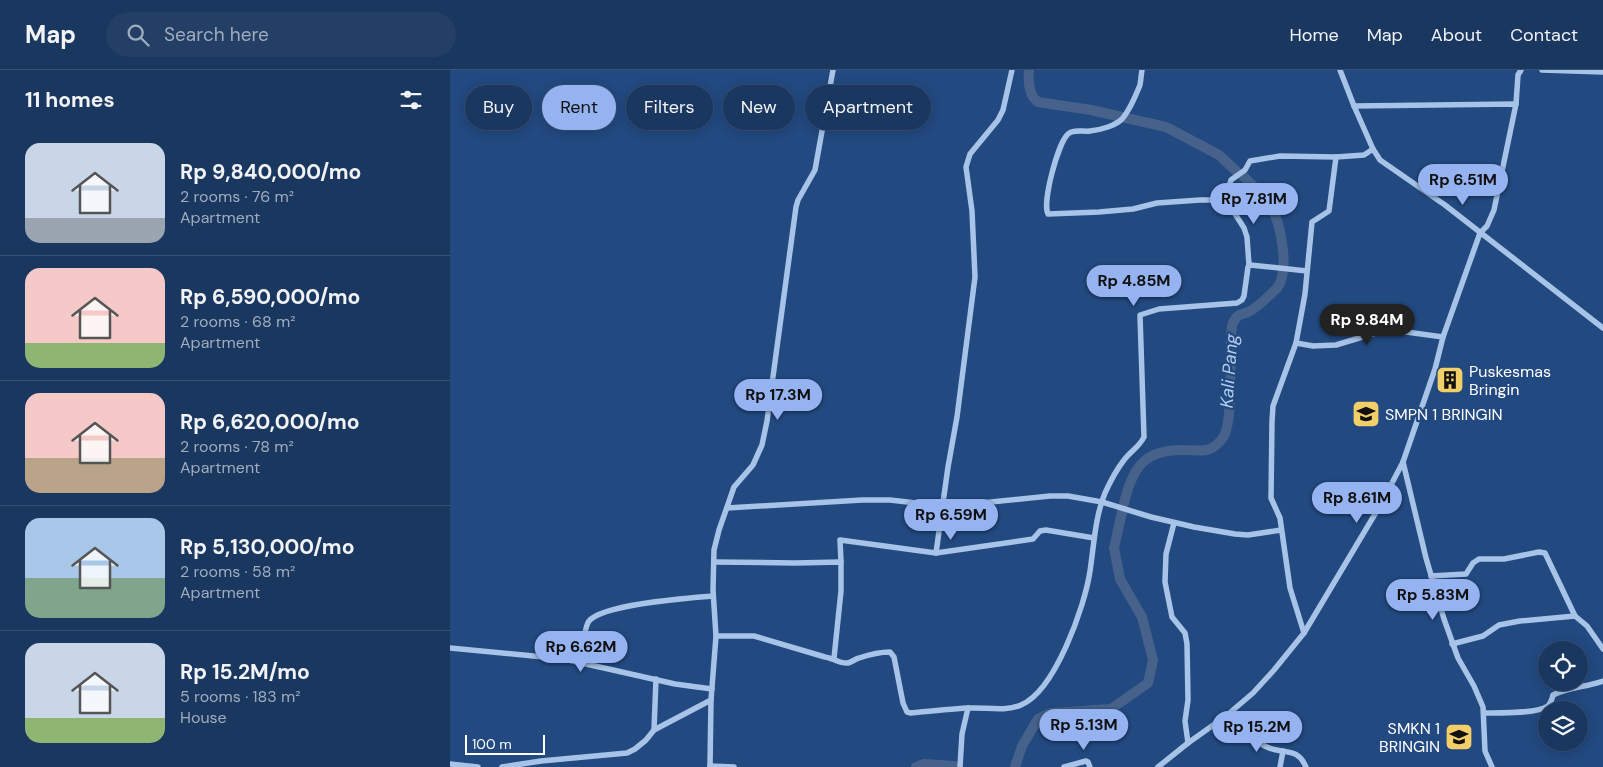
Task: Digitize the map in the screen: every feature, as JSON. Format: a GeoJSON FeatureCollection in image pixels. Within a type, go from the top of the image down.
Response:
{"type":"FeatureCollection","features":[{"type":"Feature","properties":{"kind":"street"},"geometry":{"type":"LineString","coordinates":[[734,767],[710,766],[711,700],[716,636],[713,596],[714,550],[734,487],[753,465],[764,437],[772,395],[774,363],[796,207],[815,170],[833,70]]}},
{"type":"Feature","properties":{"kind":"street"},"geometry":{"type":"LineString","coordinates":[[936,553],[957,416],[974,277],[972,211],[966,166],[970,154],[1001,115],[1012,70]]}},
{"type":"Feature","properties":{"kind":"street"},"geometry":{"type":"LineString","coordinates":[[1142,70],[1140,84],[1123,118],[1116,124],[1099,130],[1070,132],[1065,138],[1061,145],[1049,185],[1047,212],[1051,215],[1133,209],[1157,203],[1220,200],[1224,198],[1231,180],[1245,170],[1250,161],[1280,156],[1336,157],[1364,155],[1373,149]]}},
{"type":"Feature","properties":{"kind":"street"},"geometry":{"type":"LineString","coordinates":[[1340,70],[1373,149],[1380,160],[1444,205],[1603,328]]}},
{"type":"Feature","properties":{"kind":"street"},"geometry":{"type":"LineString","coordinates":[[1158,767],[1226,716],[1253,693],[1304,632],[1381,504],[1403,462],[1435,369],[1443,337],[1480,233],[1487,226],[1494,210],[1516,104],[1518,75],[1521,70]]}},
{"type":"Feature","properties":{"kind":"street"},"geometry":{"type":"LineString","coordinates":[[1542,70],[1603,72]]}},
{"type":"Feature","properties":{"kind":"street"},"geometry":{"type":"LineString","coordinates":[[1354,106],[1516,104]]}},
{"type":"Feature","properties":{"kind":"street"},"geometry":{"type":"LineString","coordinates":[[1304,632],[1290,588],[1280,518],[1272,498],[1272,421],[1276,398],[1296,343],[1305,294],[1312,222],[1329,211],[1336,157]]}},
{"type":"Feature","properties":{"kind":"street"},"geometry":{"type":"LineString","coordinates":[[716,636],[754,636],[834,658],[839,662],[850,663],[857,658],[890,652],[894,656],[903,703],[907,712],[912,713],[968,708],[1010,708],[1020,706],[1029,701],[1042,690],[1057,667],[1083,601],[1102,502],[1123,461],[1144,438],[1140,315],[1159,310],[1237,303],[1244,296],[1249,265],[1247,237],[1244,228],[1224,198]]}},
{"type":"Feature","properties":{"kind":"street"},"geometry":{"type":"LineString","coordinates":[[1249,265],[1307,271]]}},
{"type":"Feature","properties":{"kind":"street"},"geometry":{"type":"LineString","coordinates":[[1296,343],[1312,346],[1336,346],[1382,331],[1399,331],[1443,337]]}},
{"type":"Feature","properties":{"kind":"street"},"geometry":{"type":"LineString","coordinates":[[1403,462],[1431,576],[1452,644],[1480,698],[1484,713],[1483,737],[1485,751],[1492,767]]}},
{"type":"Feature","properties":{"kind":"street"},"geometry":{"type":"LineString","coordinates":[[727,508],[862,500],[890,500],[942,506],[1068,496],[1102,502],[1174,523],[1236,534],[1248,535],[1281,530]]}},
{"type":"Feature","properties":{"kind":"street"},"geometry":{"type":"LineString","coordinates":[[1174,523],[1166,554],[1165,582],[1172,617],[1182,627],[1187,644],[1188,700],[1185,720],[1188,743]]}},
{"type":"Feature","properties":{"kind":"street"},"geometry":{"type":"LineString","coordinates":[[834,658],[841,591],[840,540],[936,553],[1033,540],[1040,531],[1046,530],[1094,538]]}},
{"type":"Feature","properties":{"kind":"street"},"geometry":{"type":"LineString","coordinates":[[1431,576],[1466,574],[1473,562],[1479,559],[1504,559],[1542,552],[1546,555],[1575,616],[1587,626],[1603,649]]}},
{"type":"Feature","properties":{"kind":"street"},"geometry":{"type":"LineString","coordinates":[[714,562],[841,562]]}},
{"type":"Feature","properties":{"kind":"street"},"geometry":{"type":"LineString","coordinates":[[580,662],[587,626],[594,617],[609,611],[643,604],[713,596]]}},
{"type":"Feature","properties":{"kind":"street"},"geometry":{"type":"LineString","coordinates":[[1452,644],[1483,636],[1499,625],[1520,621],[1575,616]]}},
{"type":"Feature","properties":{"kind":"street"},"geometry":{"type":"LineString","coordinates":[[450,648],[544,656],[580,662],[675,684],[712,689]]}},
{"type":"Feature","properties":{"kind":"street"},"geometry":{"type":"LineString","coordinates":[[654,730],[656,679]]}},
{"type":"Feature","properties":{"kind":"street"},"geometry":{"type":"LineString","coordinates":[[1484,713],[1508,713],[1545,707],[1550,703],[1553,695],[1603,681]]}},
{"type":"Feature","properties":{"kind":"street"},"geometry":{"type":"LineString","coordinates":[[502,767],[540,761],[626,753],[635,749],[646,740],[654,730],[711,700]]}},
{"type":"Feature","properties":{"kind":"street"},"geometry":{"type":"LineString","coordinates":[[960,767],[962,734],[968,708]]}},
{"type":"Feature","properties":{"kind":"street"},"geometry":{"type":"LineString","coordinates":[[1226,716],[1265,747],[1291,752],[1301,757],[1306,767]]}},
{"type":"Feature","properties":{"kind":"street"},"geometry":{"type":"LineString","coordinates":[[1280,767],[1283,751]]}},
{"type":"Feature","properties":{"kind":"street"},"geometry":{"type":"LineString","coordinates":[[1064,767],[1086,761],[1090,767]]}},
{"type":"Feature","properties":{"kind":"street"},"geometry":{"type":"LineString","coordinates":[[450,764],[478,767]]}},
{"type":"Feature","properties":{"kind":"waterway","name":"Kali Pang"},"geometry":{"type":"LineString","coordinates":[[1029,70],[1030,92],[1038,102],[1091,110],[1166,127],[1219,155],[1236,171]]}},
{"type":"Feature","properties":{"kind":"waterway","name":"Kali Pang"},"geometry":{"type":"LineString","coordinates":[[1124,503],[1137,470],[1150,457],[1171,450],[1210,449],[1222,439],[1226,431],[1230,402],[1232,325],[1238,316],[1251,310],[1263,301],[1277,288],[1281,281],[1284,261],[1276,218],[1267,201],[1243,176]]}},
{"type":"Feature","properties":{"kind":"waterway","name":"Kali Pang"},"geometry":{"type":"LineString","coordinates":[[1015,767],[1022,746],[1038,719],[1050,713],[1111,709],[1148,683],[1153,660],[1142,617],[1120,579],[1114,548],[1122,512]]}},
{"type":"Feature","properties":{"kind":"waterway","name":"Kali Pang"},"geometry":{"type":"LineString","coordinates":[[916,767],[924,764],[955,766]]}},
{"type":"Feature","properties":{"kind":"place","name":"Puskesmas Bringin"},"geometry":{"type":"Point","coordinates":[1450,380]}},
{"type":"Feature","properties":{"kind":"place","name":"SMPN 1 BRINGIN"},"geometry":{"type":"Point","coordinates":[1366,414]}},
{"type":"Feature","properties":{"kind":"place","name":"SMKN 1 BRINGIN"},"geometry":{"type":"Point","coordinates":[1459,737]}}]}
